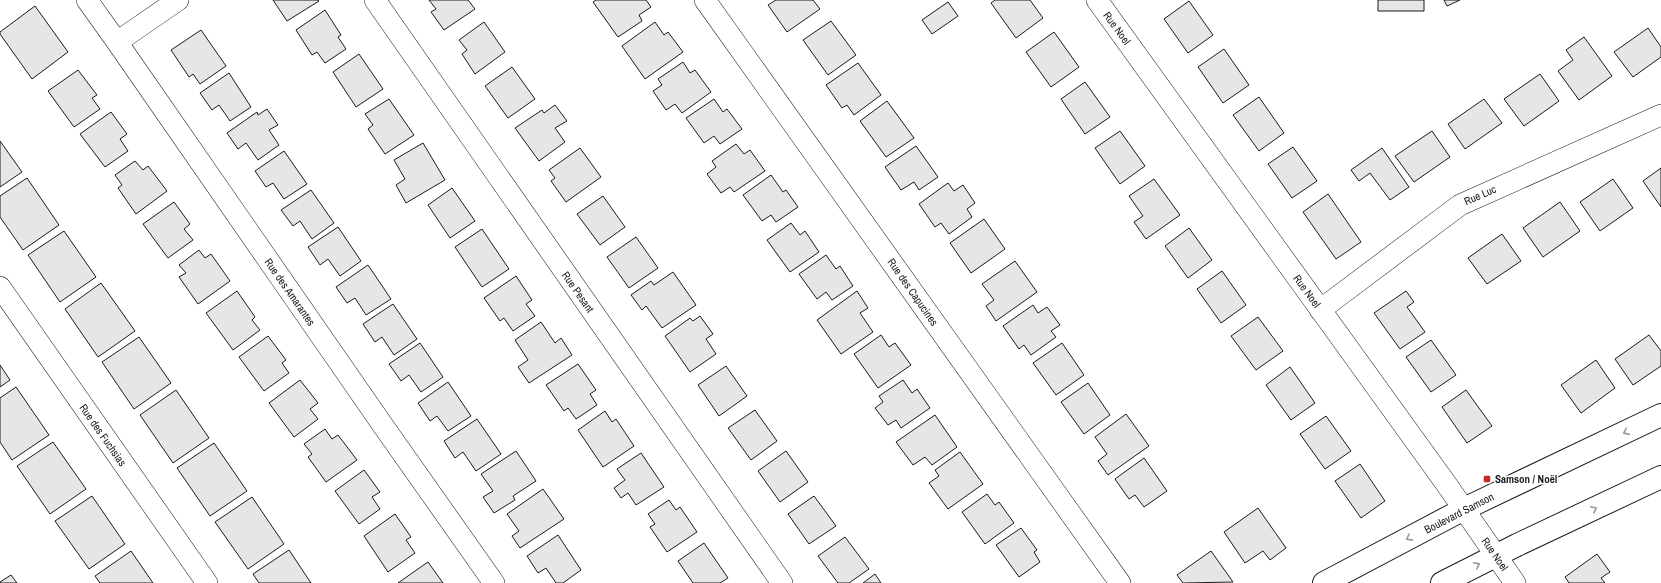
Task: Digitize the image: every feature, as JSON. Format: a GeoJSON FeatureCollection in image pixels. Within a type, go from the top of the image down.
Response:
{"type":"FeatureCollection","features":[{"type":"Feature","properties":{"kind":"street","name":"Rue des Amarantes"},"geometry":{"type":"LineString","coordinates":[[86,0],[117,42],[494,583]]}},
{"type":"Feature","properties":{"kind":"street"},"geometry":{"type":"LineString","coordinates":[[117,42],[178,0]]}},
{"type":"Feature","properties":{"kind":"street","name":"Rue Pesant"},"geometry":{"type":"LineString","coordinates":[[375,0],[782,583]]}},
{"type":"Feature","properties":{"kind":"street","name":"Rue des Capucines"},"geometry":{"type":"LineString","coordinates":[[705,0],[1120,583]]}},
{"type":"Feature","properties":{"kind":"street","name":"Rue Noel"},"geometry":{"type":"LineString","coordinates":[[1097,0],[1464,509],[1515,583]]}},
{"type":"Feature","properties":{"kind":"street","name":"Rue Luc"},"geometry":{"type":"LineString","coordinates":[[1320,310],[1460,204],[1661,115]]}},
{"type":"Feature","properties":{"kind":"street","name":"Rue des Fuchsias"},"geometry":{"type":"LineString","coordinates":[[0,287],[207,583]]}},
{"type":"Feature","properties":{"kind":"street","name":"Boulevard Samson"},"geometry":{"type":"LineString","coordinates":[[1324,583],[1464,509],[1661,415]]}},
{"type":"Feature","properties":{"kind":"street"},"geometry":{"type":"LineString","coordinates":[[1442,583],[1661,477]]}},
{"type":"Feature","properties":{"kind":"building"},"geometry":{"type":"Polygon","coordinates":[[[273,0],[318,0],[319,1],[287,21],[273,0]]]}},
{"type":"Feature","properties":{"kind":"building"},"geometry":{"type":"Polygon","coordinates":[[[429,0],[468,0],[475,9],[444,30],[431,12],[436,9],[429,0]]]}},
{"type":"Feature","properties":{"kind":"building"},"geometry":{"type":"Polygon","coordinates":[[[596,0],[646,0],[651,7],[639,15],[642,21],[618,37],[593,2],[596,0]]]}},
{"type":"Feature","properties":{"kind":"building"},"geometry":{"type":"Polygon","coordinates":[[[776,0],[813,0],[820,9],[787,32],[768,5],[776,0]]]}},
{"type":"Feature","properties":{"kind":"building"},"geometry":{"type":"Polygon","coordinates":[[[995,0],[1030,0],[1043,18],[1016,38],[991,3],[995,0]]]}},
{"type":"Feature","properties":{"kind":"building"},"geometry":{"type":"Polygon","coordinates":[[[1378,0],[1424,0],[1424,11],[1378,11],[1378,0]]]}},
{"type":"Feature","properties":{"kind":"building"},"geometry":{"type":"Polygon","coordinates":[[[1444,0],[1460,0],[1447,6],[1444,0]]]}},
{"type":"Feature","properties":{"kind":"building"},"geometry":{"type":"Polygon","coordinates":[[[1189,1],[1213,35],[1188,53],[1164,19],[1189,1]]]}},
{"type":"Feature","properties":{"kind":"building"},"geometry":{"type":"Polygon","coordinates":[[[948,2],[958,16],[932,34],[922,20],[948,2]]]}},
{"type":"Feature","properties":{"kind":"building"},"geometry":{"type":"Polygon","coordinates":[[[35,6],[68,52],[32,79],[0,32],[35,6]]]}},
{"type":"Feature","properties":{"kind":"building"},"geometry":{"type":"Polygon","coordinates":[[[325,10],[341,35],[338,37],[346,49],[325,63],[317,52],[312,55],[296,30],[325,10]]]}},
{"type":"Feature","properties":{"kind":"building"},"geometry":{"type":"Polygon","coordinates":[[[831,21],[856,55],[828,75],[803,40],[831,21]]]}},
{"type":"Feature","properties":{"kind":"building"},"geometry":{"type":"Polygon","coordinates":[[[484,22],[505,52],[475,74],[462,54],[467,50],[459,40],[484,22]]]}},
{"type":"Feature","properties":{"kind":"building"},"geometry":{"type":"Polygon","coordinates":[[[655,22],[664,35],[668,32],[683,52],[645,79],[622,46],[655,22]]]}},
{"type":"Feature","properties":{"kind":"building"},"geometry":{"type":"Polygon","coordinates":[[[1648,28],[1661,47],[1661,57],[1633,77],[1614,52],[1648,28]]]}},
{"type":"Feature","properties":{"kind":"building"},"geometry":{"type":"Polygon","coordinates":[[[201,30],[226,66],[200,84],[193,74],[189,77],[171,50],[201,30]]]}},
{"type":"Feature","properties":{"kind":"building"},"geometry":{"type":"Polygon","coordinates":[[[1054,32],[1079,67],[1051,87],[1026,52],[1054,32]]]}},
{"type":"Feature","properties":{"kind":"building"},"geometry":{"type":"Polygon","coordinates":[[[1584,37],[1612,76],[1579,100],[1558,71],[1573,60],[1566,50],[1584,37]]]}},
{"type":"Feature","properties":{"kind":"building"},"geometry":{"type":"Polygon","coordinates":[[[1224,49],[1249,85],[1223,103],[1198,67],[1224,49]]]}},
{"type":"Feature","properties":{"kind":"building"},"geometry":{"type":"Polygon","coordinates":[[[359,54],[383,89],[356,107],[333,72],[359,54]]]}},
{"type":"Feature","properties":{"kind":"building"},"geometry":{"type":"Polygon","coordinates":[[[683,62],[690,73],[695,70],[711,92],[682,113],[675,104],[666,110],[653,91],[662,85],[658,79],[683,62]]]}},
{"type":"Feature","properties":{"kind":"building"},"geometry":{"type":"Polygon","coordinates":[[[858,63],[881,95],[854,115],[847,105],[842,108],[826,85],[858,63]]]}},
{"type":"Feature","properties":{"kind":"building"},"geometry":{"type":"Polygon","coordinates":[[[512,67],[535,99],[508,118],[485,86],[512,67]]]}},
{"type":"Feature","properties":{"kind":"building"},"geometry":{"type":"Polygon","coordinates":[[[78,70],[97,95],[92,98],[100,109],[74,127],[48,91],[78,70]]]}},
{"type":"Feature","properties":{"kind":"building"},"geometry":{"type":"Polygon","coordinates":[[[229,73],[251,107],[230,121],[219,105],[212,110],[200,93],[229,73]]]}},
{"type":"Feature","properties":{"kind":"building"},"geometry":{"type":"Polygon","coordinates":[[[1540,74],[1559,101],[1524,126],[1504,99],[1540,74]]]}},
{"type":"Feature","properties":{"kind":"building"},"geometry":{"type":"Polygon","coordinates":[[[1085,82],[1110,117],[1085,134],[1061,99],[1085,82]]]}},
{"type":"Feature","properties":{"kind":"building"},"geometry":{"type":"Polygon","coordinates":[[[1259,97],[1284,133],[1259,151],[1233,115],[1259,97]]]}},
{"type":"Feature","properties":{"kind":"building"},"geometry":{"type":"Polygon","coordinates":[[[389,99],[414,135],[385,154],[368,129],[373,125],[365,114],[389,99]]]}},
{"type":"Feature","properties":{"kind":"building"},"geometry":{"type":"Polygon","coordinates":[[[714,99],[723,112],[727,109],[742,129],[720,144],[714,136],[704,143],[686,118],[714,99]]]}},
{"type":"Feature","properties":{"kind":"building"},"geometry":{"type":"Polygon","coordinates":[[[1484,99],[1502,123],[1465,149],[1448,124],[1484,99]]]}},
{"type":"Feature","properties":{"kind":"building"},"geometry":{"type":"Polygon","coordinates":[[[887,101],[914,138],[886,157],[860,121],[887,101]]]}},
{"type":"Feature","properties":{"kind":"building"},"geometry":{"type":"Polygon","coordinates":[[[555,105],[567,121],[555,128],[565,142],[539,161],[515,128],[542,110],[544,113],[555,105]]]}},
{"type":"Feature","properties":{"kind":"building"},"geometry":{"type":"Polygon","coordinates":[[[267,109],[278,125],[269,130],[279,145],[258,160],[246,143],[238,149],[227,133],[257,112],[258,115],[267,109]]]}},
{"type":"Feature","properties":{"kind":"building"},"geometry":{"type":"Polygon","coordinates":[[[111,112],[127,134],[120,139],[128,151],[105,167],[80,134],[111,112]]]}},
{"type":"Feature","properties":{"kind":"building"},"geometry":{"type":"Polygon","coordinates":[[[1120,131],[1145,166],[1120,184],[1095,148],[1120,131]]]}},
{"type":"Feature","properties":{"kind":"building"},"geometry":{"type":"Polygon","coordinates":[[[1432,131],[1450,157],[1414,182],[1395,156],[1432,131]]]}},
{"type":"Feature","properties":{"kind":"building"},"geometry":{"type":"Polygon","coordinates":[[[0,141],[22,172],[0,187],[0,141]]]}},
{"type":"Feature","properties":{"kind":"building"},"geometry":{"type":"Polygon","coordinates":[[[423,143],[445,180],[406,203],[396,185],[405,179],[394,160],[423,143]]]}},
{"type":"Feature","properties":{"kind":"building"},"geometry":{"type":"Polygon","coordinates":[[[736,144],[744,154],[750,150],[765,171],[734,192],[730,187],[721,193],[707,174],[716,167],[712,161],[736,144]]]}},
{"type":"Feature","properties":{"kind":"building"},"geometry":{"type":"Polygon","coordinates":[[[916,146],[938,177],[919,190],[914,182],[901,190],[885,167],[916,146]]]}},
{"type":"Feature","properties":{"kind":"building"},"geometry":{"type":"Polygon","coordinates":[[[1293,147],[1317,181],[1292,198],[1268,164],[1293,147]]]}},
{"type":"Feature","properties":{"kind":"building"},"geometry":{"type":"Polygon","coordinates":[[[580,148],[601,177],[566,202],[551,181],[555,178],[549,170],[580,148]]]}},
{"type":"Feature","properties":{"kind":"building"},"geometry":{"type":"Polygon","coordinates":[[[1382,148],[1409,187],[1390,200],[1370,173],[1359,181],[1351,170],[1382,148]]]}},
{"type":"Feature","properties":{"kind":"building"},"geometry":{"type":"Polygon","coordinates":[[[284,151],[307,184],[284,199],[273,183],[266,187],[255,171],[284,151]]]}},
{"type":"Feature","properties":{"kind":"building"},"geometry":{"type":"Polygon","coordinates":[[[135,161],[143,170],[148,166],[167,191],[136,214],[118,188],[122,185],[115,175],[135,161]]]}},
{"type":"Feature","properties":{"kind":"building"},"geometry":{"type":"Polygon","coordinates":[[[1661,168],[1661,207],[1643,181],[1661,168]]]}},
{"type":"Feature","properties":{"kind":"building"},"geometry":{"type":"Polygon","coordinates":[[[771,175],[783,192],[786,190],[798,207],[776,222],[771,215],[762,221],[743,195],[771,175]]]}},
{"type":"Feature","properties":{"kind":"building"},"geometry":{"type":"Polygon","coordinates":[[[27,178],[59,225],[23,250],[0,217],[0,196],[27,178]]]}},
{"type":"Feature","properties":{"kind":"building"},"geometry":{"type":"Polygon","coordinates":[[[1154,179],[1180,215],[1146,239],[1134,222],[1143,216],[1129,196],[1154,179]]]}},
{"type":"Feature","properties":{"kind":"building"},"geometry":{"type":"Polygon","coordinates":[[[1613,179],[1633,208],[1600,231],[1580,202],[1613,179]]]}},
{"type":"Feature","properties":{"kind":"building"},"geometry":{"type":"Polygon","coordinates":[[[948,183],[954,191],[963,185],[975,203],[967,209],[972,217],[949,234],[941,223],[935,227],[919,204],[948,183]]]}},
{"type":"Feature","properties":{"kind":"building"},"geometry":{"type":"Polygon","coordinates":[[[452,188],[475,221],[450,238],[428,205],[452,188]]]}},
{"type":"Feature","properties":{"kind":"building"},"geometry":{"type":"Polygon","coordinates":[[[311,190],[334,223],[312,239],[300,221],[293,226],[281,210],[311,190]]]}},
{"type":"Feature","properties":{"kind":"building"},"geometry":{"type":"Polygon","coordinates":[[[1328,194],[1361,242],[1336,259],[1303,212],[1328,194]]]}},
{"type":"Feature","properties":{"kind":"building"},"geometry":{"type":"Polygon","coordinates":[[[603,196],[625,227],[600,245],[577,214],[603,196]]]}},
{"type":"Feature","properties":{"kind":"building"},"geometry":{"type":"Polygon","coordinates":[[[174,202],[190,224],[184,229],[193,240],[168,258],[143,224],[174,202]]]}},
{"type":"Feature","properties":{"kind":"building"},"geometry":{"type":"Polygon","coordinates":[[[1560,202],[1580,231],[1543,257],[1523,228],[1560,202]]]}},
{"type":"Feature","properties":{"kind":"building"},"geometry":{"type":"Polygon","coordinates":[[[984,219],[1005,249],[971,273],[950,243],[984,219]]]}},
{"type":"Feature","properties":{"kind":"building"},"geometry":{"type":"Polygon","coordinates":[[[791,223],[800,235],[805,231],[819,252],[790,272],[767,240],[791,223]]]}},
{"type":"Feature","properties":{"kind":"building"},"geometry":{"type":"Polygon","coordinates":[[[338,227],[361,261],[340,276],[328,259],[320,265],[308,247],[338,227]]]}},
{"type":"Feature","properties":{"kind":"building"},"geometry":{"type":"Polygon","coordinates":[[[1189,228],[1212,260],[1188,278],[1165,246],[1189,228]]]}},
{"type":"Feature","properties":{"kind":"building"},"geometry":{"type":"Polygon","coordinates":[[[482,229],[509,269],[482,287],[455,247],[482,229]]]}},
{"type":"Feature","properties":{"kind":"building"},"geometry":{"type":"Polygon","coordinates":[[[64,231],[96,277],[60,302],[28,255],[64,231]]]}},
{"type":"Feature","properties":{"kind":"building"},"geometry":{"type":"Polygon","coordinates":[[[1502,234],[1521,261],[1487,284],[1468,258],[1502,234]]]}},
{"type":"Feature","properties":{"kind":"building"},"geometry":{"type":"Polygon","coordinates":[[[636,237],[658,268],[629,288],[607,257],[636,237]]]}},
{"type":"Feature","properties":{"kind":"building"},"geometry":{"type":"Polygon","coordinates":[[[199,250],[205,258],[211,254],[230,281],[198,304],[179,277],[186,273],[179,265],[199,250]]]}},
{"type":"Feature","properties":{"kind":"building"},"geometry":{"type":"Polygon","coordinates":[[[826,255],[836,269],[840,266],[853,286],[832,300],[826,292],[817,299],[799,274],[826,255]]]}},
{"type":"Feature","properties":{"kind":"building"},"geometry":{"type":"Polygon","coordinates":[[[1015,261],[1037,292],[996,321],[986,306],[994,300],[982,284],[1015,261]]]}},
{"type":"Feature","properties":{"kind":"building"},"geometry":{"type":"Polygon","coordinates":[[[368,265],[391,299],[366,315],[355,298],[347,303],[336,287],[368,265]]]}},
{"type":"Feature","properties":{"kind":"building"},"geometry":{"type":"Polygon","coordinates":[[[1222,271],[1246,305],[1221,323],[1197,289],[1222,271]]]}},
{"type":"Feature","properties":{"kind":"building"},"geometry":{"type":"Polygon","coordinates":[[[673,272],[696,305],[662,328],[646,306],[642,310],[631,295],[651,281],[654,285],[673,272]]]}},
{"type":"Feature","properties":{"kind":"building"},"geometry":{"type":"Polygon","coordinates":[[[516,276],[532,300],[526,304],[535,316],[513,331],[504,318],[500,321],[484,298],[516,276]]]}},
{"type":"Feature","properties":{"kind":"building"},"geometry":{"type":"Polygon","coordinates":[[[101,283],[135,331],[98,357],[65,309],[101,283]]]}},
{"type":"Feature","properties":{"kind":"building"},"geometry":{"type":"Polygon","coordinates":[[[237,291],[255,317],[252,320],[260,330],[233,350],[206,313],[237,291]]]}},
{"type":"Feature","properties":{"kind":"building"},"geometry":{"type":"Polygon","coordinates":[[[857,291],[868,308],[860,313],[873,332],[841,354],[817,320],[857,291]]]}},
{"type":"Feature","properties":{"kind":"building"},"geometry":{"type":"Polygon","coordinates":[[[1406,291],[1414,302],[1407,307],[1425,332],[1400,349],[1374,313],[1406,291]]]}},
{"type":"Feature","properties":{"kind":"building"},"geometry":{"type":"Polygon","coordinates":[[[393,304],[417,339],[394,355],[382,337],[375,342],[363,324],[393,304]]]}},
{"type":"Feature","properties":{"kind":"building"},"geometry":{"type":"Polygon","coordinates":[[[1033,305],[1038,313],[1047,307],[1060,325],[1051,331],[1056,337],[1031,355],[1024,345],[1019,349],[1003,326],[1033,305]]]}},
{"type":"Feature","properties":{"kind":"building"},"geometry":{"type":"Polygon","coordinates":[[[700,316],[713,334],[706,339],[716,354],[690,372],[665,336],[690,318],[693,321],[700,316]]]}},
{"type":"Feature","properties":{"kind":"building"},"geometry":{"type":"Polygon","coordinates":[[[1258,317],[1283,351],[1256,370],[1231,336],[1258,317]]]}},
{"type":"Feature","properties":{"kind":"building"},"geometry":{"type":"Polygon","coordinates":[[[541,322],[555,343],[561,338],[572,355],[529,383],[518,367],[528,360],[515,340],[541,322]]]}},
{"type":"Feature","properties":{"kind":"building"},"geometry":{"type":"Polygon","coordinates":[[[881,335],[889,347],[895,343],[911,365],[878,388],[854,354],[881,335]]]}},
{"type":"Feature","properties":{"kind":"building"},"geometry":{"type":"Polygon","coordinates":[[[1649,335],[1661,351],[1661,366],[1633,385],[1615,359],[1649,335]]]}},
{"type":"Feature","properties":{"kind":"building"},"geometry":{"type":"Polygon","coordinates":[[[268,336],[286,360],[282,363],[289,373],[264,391],[239,357],[268,336]]]}},
{"type":"Feature","properties":{"kind":"building"},"geometry":{"type":"Polygon","coordinates":[[[139,337],[171,383],[134,409],[102,362],[139,337]]]}},
{"type":"Feature","properties":{"kind":"building"},"geometry":{"type":"Polygon","coordinates":[[[1431,340],[1456,375],[1431,392],[1406,357],[1431,340]]]}},
{"type":"Feature","properties":{"kind":"building"},"geometry":{"type":"Polygon","coordinates":[[[420,343],[443,377],[421,392],[409,375],[401,381],[389,364],[420,343]]]}},
{"type":"Feature","properties":{"kind":"building"},"geometry":{"type":"Polygon","coordinates":[[[1062,343],[1084,375],[1056,395],[1033,363],[1062,343]]]}},
{"type":"Feature","properties":{"kind":"building"},"geometry":{"type":"Polygon","coordinates":[[[1596,360],[1615,388],[1581,413],[1561,385],[1596,360]]]}},
{"type":"Feature","properties":{"kind":"building"},"geometry":{"type":"Polygon","coordinates":[[[578,364],[596,390],[590,394],[597,405],[576,419],[568,408],[564,411],[546,385],[578,364]]]}},
{"type":"Feature","properties":{"kind":"building"},"geometry":{"type":"Polygon","coordinates":[[[0,365],[10,380],[0,387],[0,365]]]}},
{"type":"Feature","properties":{"kind":"building"},"geometry":{"type":"Polygon","coordinates":[[[726,366],[747,396],[719,416],[698,385],[726,366]]]}},
{"type":"Feature","properties":{"kind":"building"},"geometry":{"type":"Polygon","coordinates":[[[1290,367],[1315,403],[1291,420],[1266,385],[1290,367]]]}},
{"type":"Feature","properties":{"kind":"building"},"geometry":{"type":"Polygon","coordinates":[[[300,380],[318,403],[310,409],[318,419],[294,437],[269,403],[300,380]]]}},
{"type":"Feature","properties":{"kind":"building"},"geometry":{"type":"Polygon","coordinates":[[[903,380],[912,393],[917,389],[930,408],[901,428],[896,420],[888,425],[875,408],[883,402],[879,396],[903,380]]]}},
{"type":"Feature","properties":{"kind":"building"},"geometry":{"type":"Polygon","coordinates":[[[448,382],[471,416],[448,431],[437,416],[430,421],[418,403],[448,382]]]}},
{"type":"Feature","properties":{"kind":"building"},"geometry":{"type":"Polygon","coordinates":[[[1088,383],[1110,415],[1084,434],[1061,402],[1088,383]]]}},
{"type":"Feature","properties":{"kind":"building"},"geometry":{"type":"Polygon","coordinates":[[[16,387],[49,435],[12,460],[0,442],[0,398],[16,387]]]}},
{"type":"Feature","properties":{"kind":"building"},"geometry":{"type":"Polygon","coordinates":[[[176,390],[209,438],[173,463],[140,415],[176,390]]]}},
{"type":"Feature","properties":{"kind":"building"},"geometry":{"type":"Polygon","coordinates":[[[1466,390],[1492,426],[1467,443],[1442,407],[1466,390]]]}},
{"type":"Feature","properties":{"kind":"building"},"geometry":{"type":"Polygon","coordinates":[[[755,410],[777,441],[751,460],[728,428],[755,410]]]}},
{"type":"Feature","properties":{"kind":"building"},"geometry":{"type":"Polygon","coordinates":[[[605,411],[612,422],[616,419],[634,446],[603,467],[578,430],[605,411]]]}},
{"type":"Feature","properties":{"kind":"building"},"geometry":{"type":"Polygon","coordinates":[[[1126,414],[1149,446],[1108,475],[1098,461],[1107,454],[1095,437],[1126,414]]]}},
{"type":"Feature","properties":{"kind":"building"},"geometry":{"type":"Polygon","coordinates":[[[935,415],[957,447],[932,465],[925,457],[913,465],[896,442],[935,415]]]}},
{"type":"Feature","properties":{"kind":"building"},"geometry":{"type":"Polygon","coordinates":[[[1326,416],[1351,451],[1325,469],[1300,434],[1326,416]]]}},
{"type":"Feature","properties":{"kind":"building"},"geometry":{"type":"Polygon","coordinates":[[[477,419],[501,454],[476,471],[463,452],[455,458],[444,441],[477,419]]]}},
{"type":"Feature","properties":{"kind":"building"},"geometry":{"type":"Polygon","coordinates":[[[325,429],[332,439],[338,435],[357,460],[326,482],[308,457],[312,454],[304,444],[325,429]]]}},
{"type":"Feature","properties":{"kind":"building"},"geometry":{"type":"Polygon","coordinates":[[[53,442],[86,489],[50,514],[17,466],[53,442]]]}},
{"type":"Feature","properties":{"kind":"building"},"geometry":{"type":"Polygon","coordinates":[[[214,443],[247,491],[210,516],[177,468],[214,443]]]}},
{"type":"Feature","properties":{"kind":"building"},"geometry":{"type":"Polygon","coordinates":[[[516,451],[536,481],[513,496],[515,500],[494,513],[483,497],[493,491],[481,474],[516,451]]]}},
{"type":"Feature","properties":{"kind":"building"},"geometry":{"type":"Polygon","coordinates":[[[786,451],[808,482],[780,502],[758,471],[786,451]]]}},
{"type":"Feature","properties":{"kind":"building"},"geometry":{"type":"Polygon","coordinates":[[[960,452],[983,484],[948,509],[929,483],[939,476],[935,470],[960,452]]]}},
{"type":"Feature","properties":{"kind":"building"},"geometry":{"type":"Polygon","coordinates":[[[641,453],[664,487],[636,505],[628,493],[621,498],[614,488],[625,480],[617,469],[641,453]]]}},
{"type":"Feature","properties":{"kind":"building"},"geometry":{"type":"Polygon","coordinates":[[[1144,458],[1167,491],[1144,507],[1135,495],[1129,499],[1115,479],[1144,458]]]}},
{"type":"Feature","properties":{"kind":"building"},"geometry":{"type":"Polygon","coordinates":[[[1360,464],[1385,501],[1361,518],[1335,481],[1360,464]]]}},
{"type":"Feature","properties":{"kind":"building"},"geometry":{"type":"Polygon","coordinates":[[[364,470],[380,492],[372,497],[380,509],[359,524],[335,491],[364,470]]]}},
{"type":"Feature","properties":{"kind":"building"},"geometry":{"type":"Polygon","coordinates":[[[543,489],[564,519],[520,548],[512,536],[519,531],[507,514],[543,489]]]}},
{"type":"Feature","properties":{"kind":"building"},"geometry":{"type":"Polygon","coordinates":[[[987,494],[995,505],[999,502],[1014,523],[985,544],[962,512],[987,494]]]}},
{"type":"Feature","properties":{"kind":"building"},"geometry":{"type":"Polygon","coordinates":[[[92,496],[125,544],[89,569],[55,521],[92,496]]]}},
{"type":"Feature","properties":{"kind":"building"},"geometry":{"type":"Polygon","coordinates":[[[814,496],[836,526],[809,544],[788,514],[814,496]]]}},
{"type":"Feature","properties":{"kind":"building"},"geometry":{"type":"Polygon","coordinates":[[[252,497],[284,544],[248,569],[215,522],[252,497]]]}},
{"type":"Feature","properties":{"kind":"building"},"geometry":{"type":"Polygon","coordinates":[[[669,500],[676,510],[680,507],[697,532],[667,552],[650,527],[655,524],[648,514],[669,500]]]}},
{"type":"Feature","properties":{"kind":"building"},"geometry":{"type":"Polygon","coordinates":[[[1258,508],[1286,548],[1270,560],[1263,551],[1245,563],[1224,532],[1258,508]]]}},
{"type":"Feature","properties":{"kind":"building"},"geometry":{"type":"Polygon","coordinates":[[[395,514],[411,537],[406,540],[415,553],[388,572],[364,536],[395,514]]]}},
{"type":"Feature","properties":{"kind":"building"},"geometry":{"type":"Polygon","coordinates":[[[1021,528],[1037,550],[1034,552],[1040,562],[1019,577],[996,545],[1021,528]]]}},
{"type":"Feature","properties":{"kind":"building"},"geometry":{"type":"Polygon","coordinates":[[[558,535],[581,570],[563,583],[556,583],[546,568],[538,573],[527,556],[558,535]]]}},
{"type":"Feature","properties":{"kind":"building"},"geometry":{"type":"Polygon","coordinates":[[[845,537],[869,569],[849,583],[838,583],[818,556],[845,537]]]}},
{"type":"Feature","properties":{"kind":"building"},"geometry":{"type":"Polygon","coordinates":[[[704,543],[728,578],[720,583],[693,583],[678,561],[704,543]]]}},
{"type":"Feature","properties":{"kind":"building"},"geometry":{"type":"Polygon","coordinates":[[[289,550],[311,583],[259,583],[253,574],[289,550]]]}},
{"type":"Feature","properties":{"kind":"building"},"geometry":{"type":"Polygon","coordinates":[[[131,551],[153,583],[100,583],[95,576],[131,551]]]}},
{"type":"Feature","properties":{"kind":"building"},"geometry":{"type":"Polygon","coordinates":[[[1211,551],[1233,582],[1183,583],[1177,575],[1211,551]]]}},
{"type":"Feature","properties":{"kind":"building"},"geometry":{"type":"Polygon","coordinates":[[[1597,554],[1610,572],[1601,578],[1605,583],[1569,583],[1565,577],[1597,554]]]}},
{"type":"Feature","properties":{"kind":"building"},"geometry":{"type":"Polygon","coordinates":[[[428,562],[443,583],[398,583],[425,564],[428,562]]]}},
{"type":"Feature","properties":{"kind":"building"},"geometry":{"type":"Polygon","coordinates":[[[875,574],[881,583],[863,583],[875,574]]]}},
{"type":"Feature","properties":{"kind":"building"},"geometry":{"type":"Polygon","coordinates":[[[11,575],[17,583],[0,583],[0,582],[11,575]]]}},
{"type":"Feature","properties":{"kind":"place","name":"Samson / Noël"},"geometry":{"type":"Point","coordinates":[1487,479]}}]}
